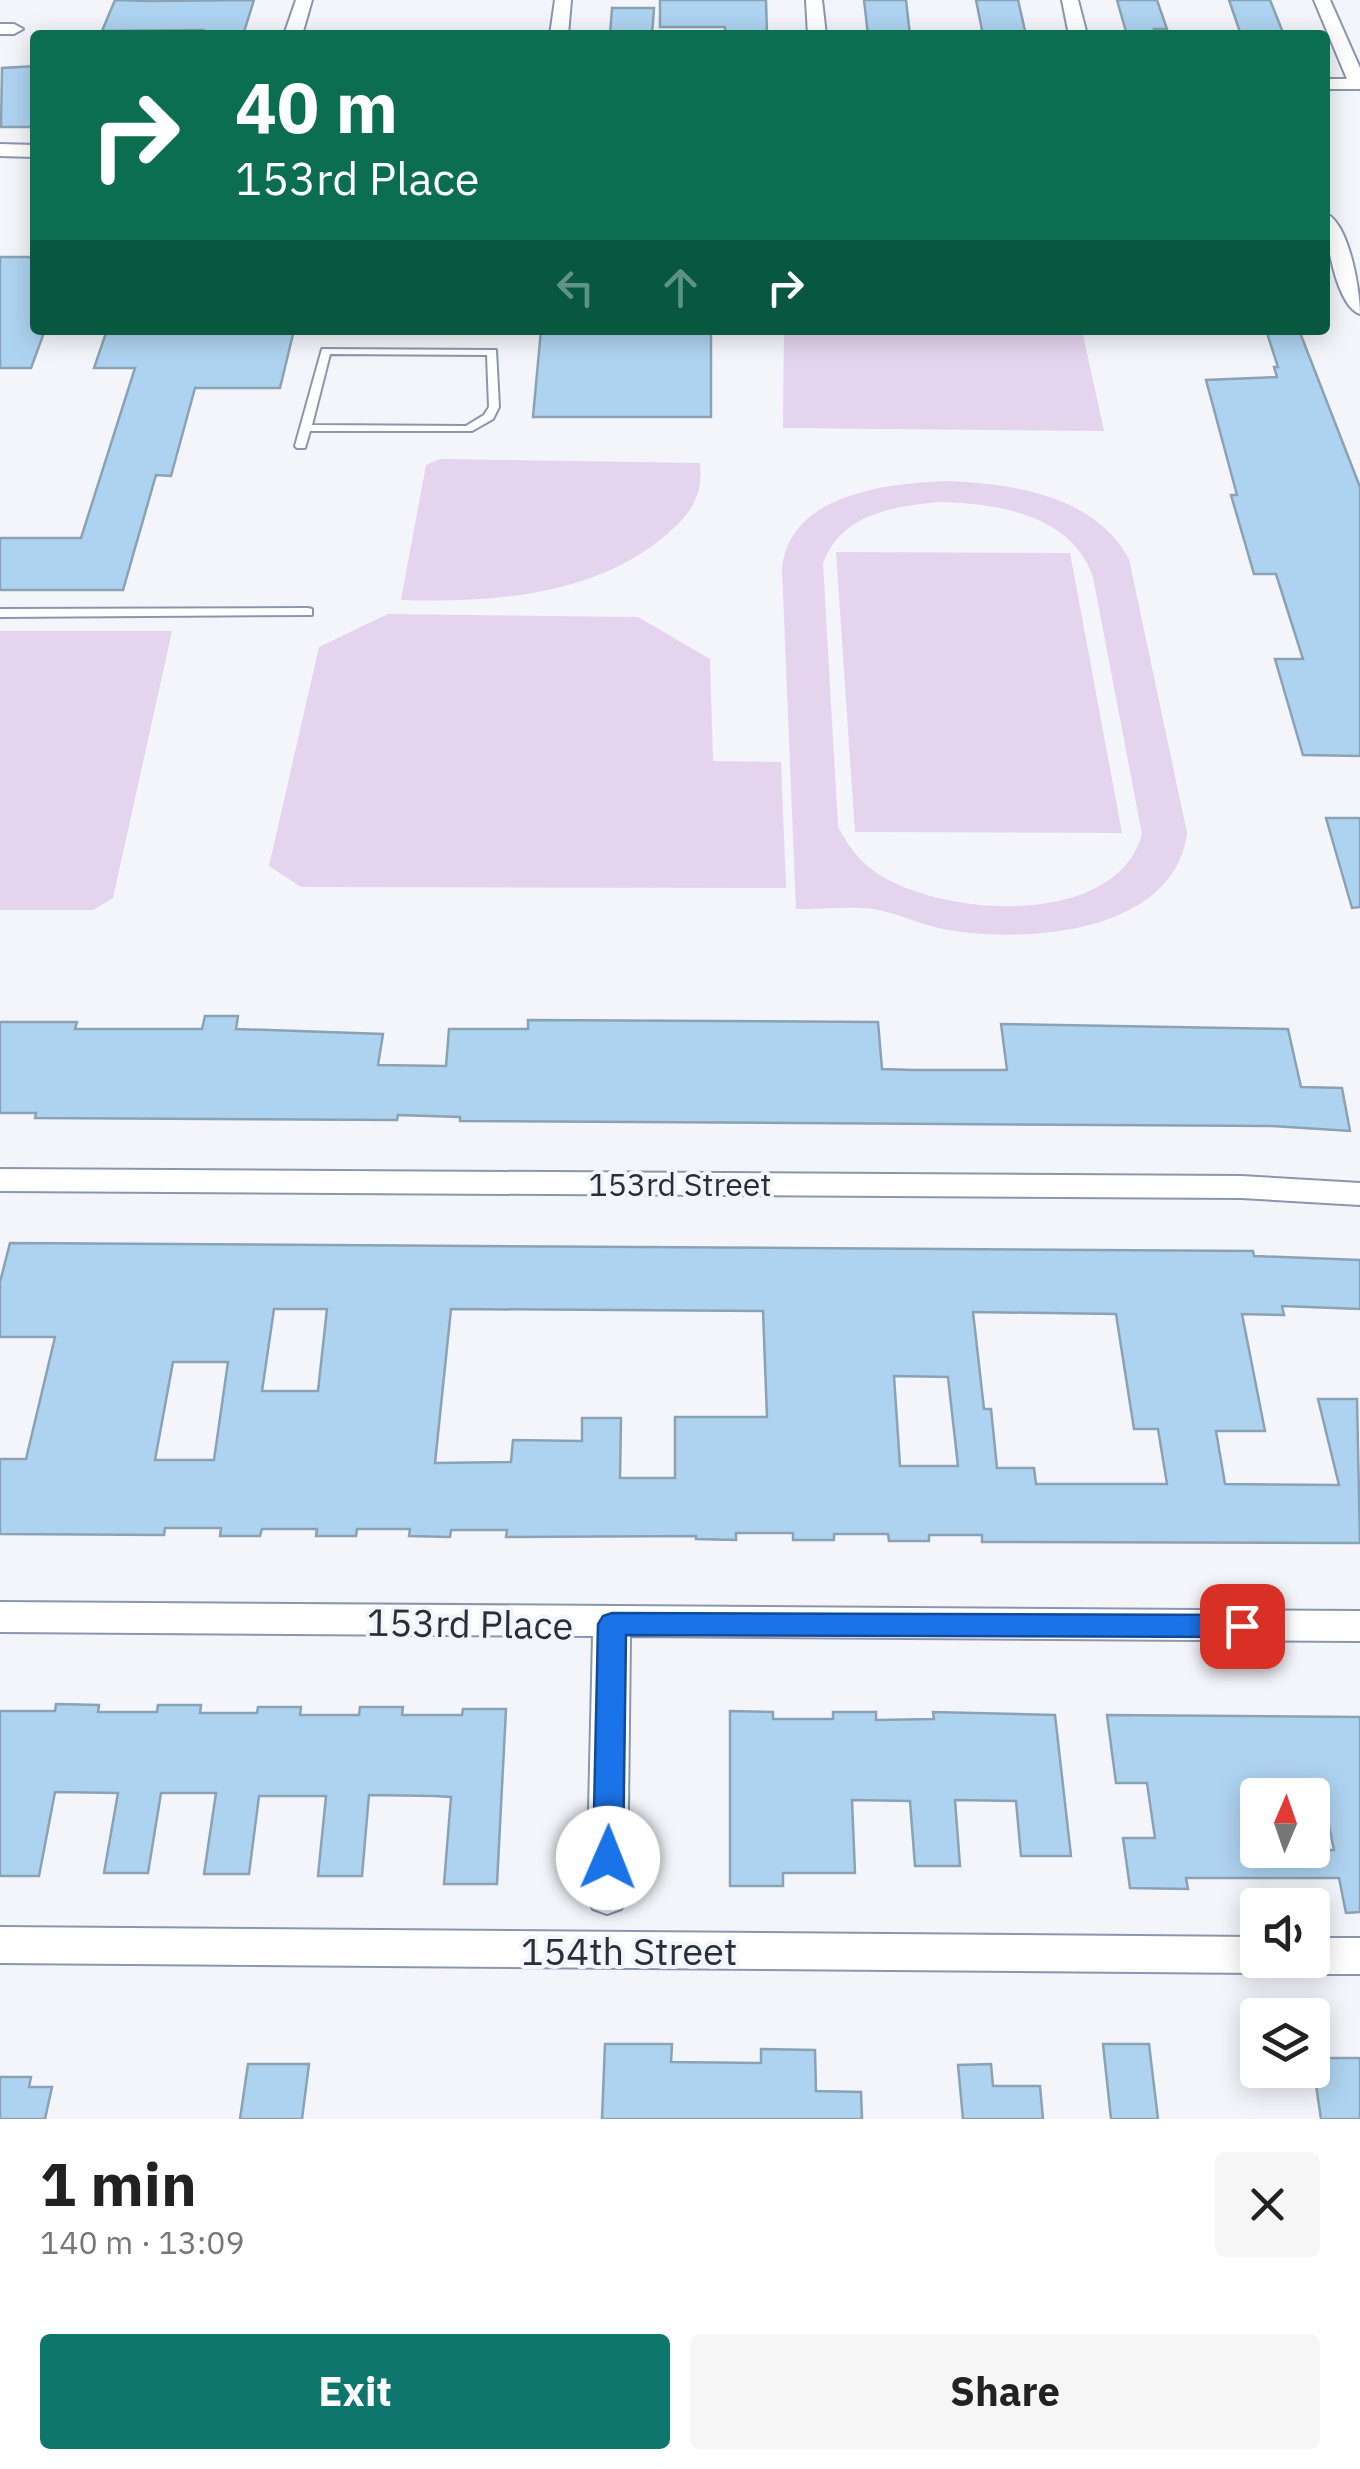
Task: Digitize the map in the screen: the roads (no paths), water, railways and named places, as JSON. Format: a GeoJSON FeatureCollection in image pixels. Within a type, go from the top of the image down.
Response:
{"type":"FeatureCollection","features":[{"type":"Feature","properties":{"kind":"street"},"geometry":{"type":"LineString","coordinates":[[295,30],[304,0]]}},
{"type":"Feature","properties":{"kind":"street"},"geometry":{"type":"LineString","coordinates":[[559,30],[563,0]]}},
{"type":"Feature","properties":{"kind":"street"},"geometry":{"type":"LineString","coordinates":[[814,0],[817,30]]}},
{"type":"Feature","properties":{"kind":"street"},"geometry":{"type":"LineString","coordinates":[[1070,0],[1077,30]]}},
{"type":"Feature","properties":{"kind":"street"},"geometry":{"type":"LineString","coordinates":[[1322,0],[1359,84],[1330,84]]}},
{"type":"Feature","properties":{"kind":"street"},"geometry":{"type":"LineString","coordinates":[[0,150],[30,150]]}},
{"type":"Feature","properties":{"kind":"street"},"geometry":{"type":"LineString","coordinates":[[1330,232],[1360,308]]}},
{"type":"Feature","properties":{"kind":"street","name":"153rd Street"},"geometry":{"type":"LineString","coordinates":[[0,1180],[1240,1186],[1360,1194]]}},
{"type":"Feature","properties":{"kind":"street","name":"153rd Place"},"geometry":{"type":"LineString","coordinates":[[0,1618],[1360,1626]]}},
{"type":"Feature","properties":{"kind":"street"},"geometry":{"type":"LineString","coordinates":[[607,1898],[612,1624]]}},
{"type":"Feature","properties":{"kind":"street","name":"154th Street"},"geometry":{"type":"LineString","coordinates":[[0,1945],[1240,1955]]}},
{"type":"Feature","properties":{"kind":"street"},"geometry":{"type":"LineString","coordinates":[[1330,1956],[1360,1956]]}},
{"type":"Feature","properties":{"kind":"lane"},"geometry":{"type":"LineString","coordinates":[[301,446],[309,428],[326,352],[492,352],[494,406],[490,418],[468,428],[309,428]]}},
{"type":"Feature","properties":{"kind":"lane"},"geometry":{"type":"LineString","coordinates":[[0,613],[308,612]]}}]}
